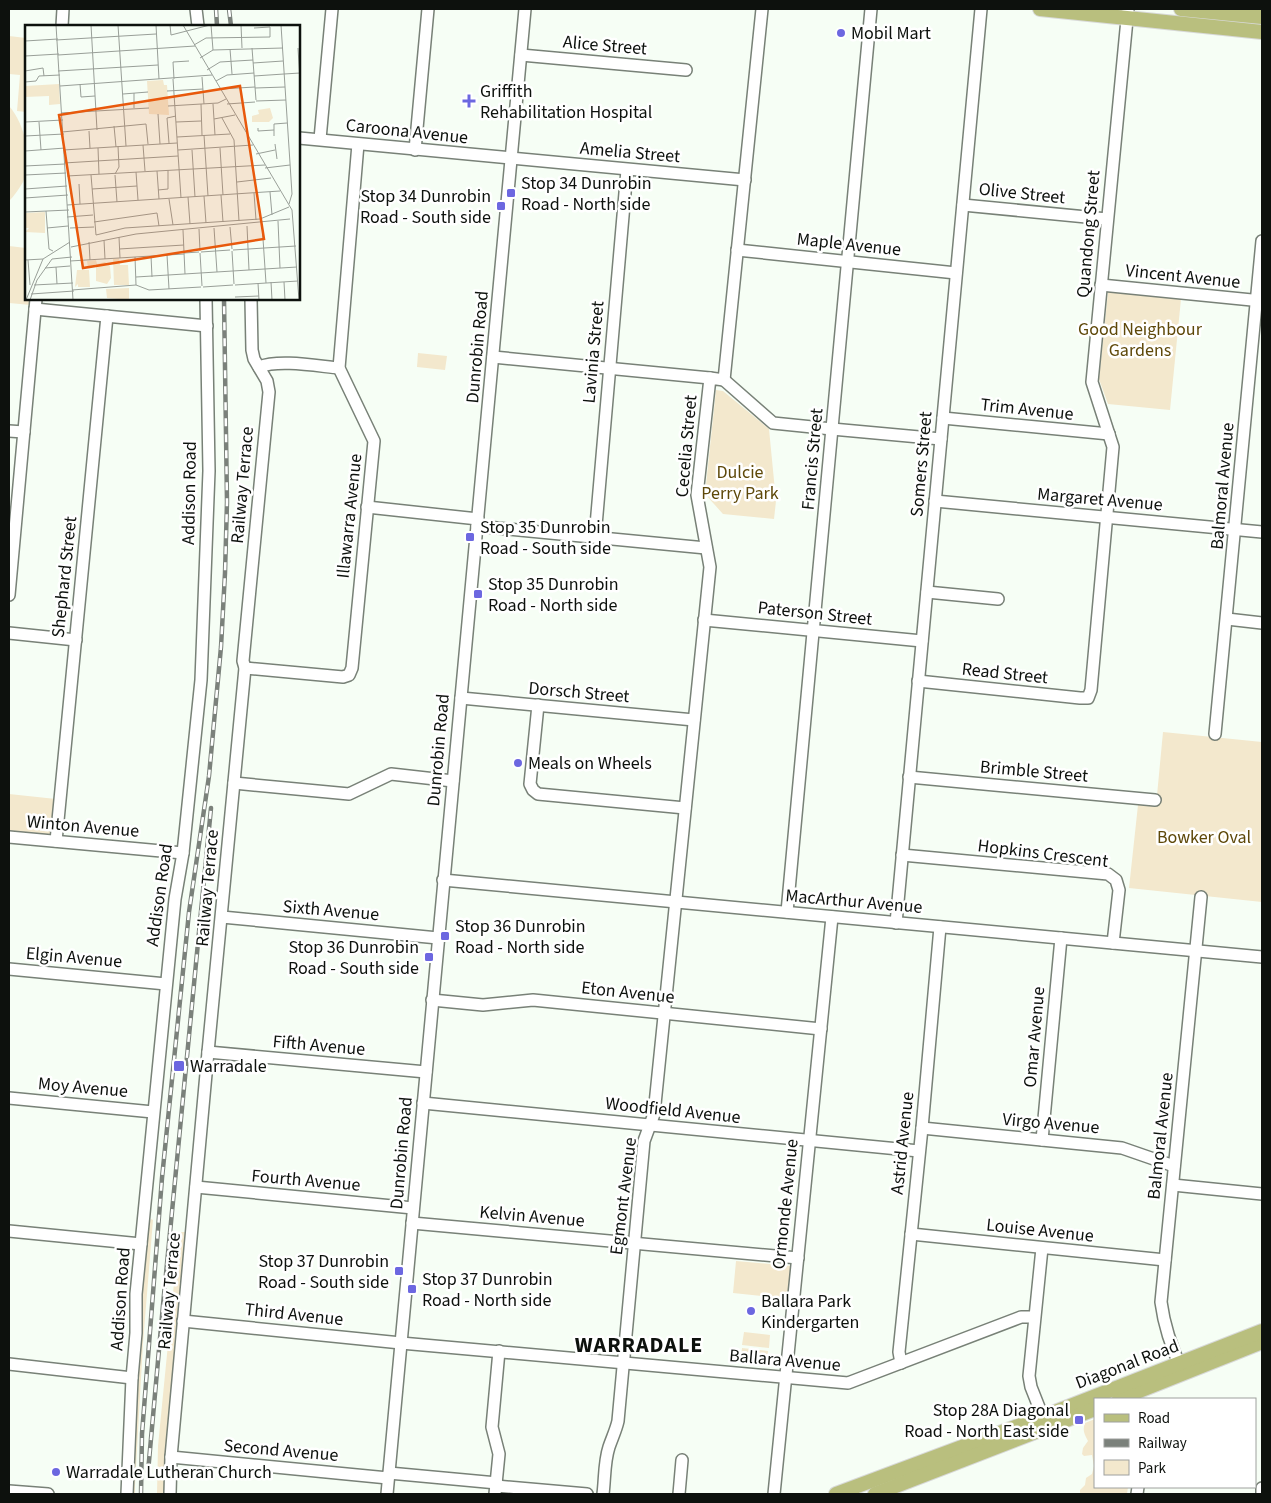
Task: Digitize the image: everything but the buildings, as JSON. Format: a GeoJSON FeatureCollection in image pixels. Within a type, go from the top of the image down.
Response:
{"type":"FeatureCollection","features":[{"type":"Feature","properties":{"kind":"main road"},"geometry":{"type":"LineString","coordinates":[[1040,9],[1127,13],[1221,28],[1262,32]]}},
{"type":"Feature","properties":{"kind":"main road"},"geometry":{"type":"LineString","coordinates":[[1180,9],[1223,11],[1262,17]]}},
{"type":"Feature","properties":{"kind":"main road","name":"Diagonal Road"},"geometry":{"type":"LineString","coordinates":[[1122,1398],[1145,1389],[1181,1369],[1262,1331]]}},
{"type":"Feature","properties":{"kind":"main road","name":"Diagonal Road"},"geometry":{"type":"LineString","coordinates":[[1181,1369],[1262,1342]]}},
{"type":"Feature","properties":{"kind":"main road","name":"Diagonal Road"},"geometry":{"type":"LineString","coordinates":[[1118,1398],[1145,1389]]}},
{"type":"Feature","properties":{"kind":"main road","name":"Diagonal Road"},"geometry":{"type":"LineString","coordinates":[[836,1494],[913,1472],[1045,1422],[1094,1406]]}},
{"type":"Feature","properties":{"kind":"main road","name":"Diagonal Road"},"geometry":{"type":"LineString","coordinates":[[1045,1422],[1094,1408]]}},
{"type":"Feature","properties":{"kind":"main road","name":"Diagonal Road"},"geometry":{"type":"LineString","coordinates":[[875,1494],[913,1472]]}},
{"type":"Feature","properties":{"kind":"street"},"geometry":{"type":"LineString","coordinates":[[62,25],[63,9]]}},
{"type":"Feature","properties":{"kind":"street"},"geometry":{"type":"LineString","coordinates":[[196,9],[198,25]]}},
{"type":"Feature","properties":{"kind":"street"},"geometry":{"type":"LineString","coordinates":[[320,140],[332,9]]}},
{"type":"Feature","properties":{"kind":"street"},"geometry":{"type":"LineString","coordinates":[[415,150],[428,9]]}},
{"type":"Feature","properties":{"kind":"street","name":"Dunrobin Road"},"geometry":{"type":"LineString","coordinates":[[387,1494],[525,9]]}},
{"type":"Feature","properties":{"kind":"street"},"geometry":{"type":"LineString","coordinates":[[762,9],[724,380],[773,422],[941,439]]}},
{"type":"Feature","properties":{"kind":"street","name":"Francis Street"},"geometry":{"type":"LineString","coordinates":[[787,912],[871,9]]}},
{"type":"Feature","properties":{"kind":"street","name":"Somers Street"},"geometry":{"type":"LineString","coordinates":[[896,923],[981,9]]}},
{"type":"Feature","properties":{"kind":"street"},"geometry":{"type":"LineString","coordinates":[[1221,28],[1223,11]]}},
{"type":"Feature","properties":{"kind":"street","name":"Quandong Street"},"geometry":{"type":"LineString","coordinates":[[1088,698],[1091,690],[1105,517],[1113,447],[1092,382],[1127,13]]}},
{"type":"Feature","properties":{"kind":"street","name":"Alice Street"},"geometry":{"type":"LineString","coordinates":[[521,55],[686,70]]}},
{"type":"Feature","properties":{"kind":"street","name":"Caroona Avenue"},"geometry":{"type":"LineString","coordinates":[[300,138],[512,159]]}},
{"type":"Feature","properties":{"kind":"street"},"geometry":{"type":"LineString","coordinates":[[251,300],[252,350],[254,359],[259,366],[277,363],[339,368],[358,144]]}},
{"type":"Feature","properties":{"kind":"street","name":"Amelia Street"},"geometry":{"type":"LineString","coordinates":[[512,159],[745,180]]}},
{"type":"Feature","properties":{"kind":"street","name":"Lavinia Street"},"geometry":{"type":"LineString","coordinates":[[595,537],[627,170]]}},
{"type":"Feature","properties":{"kind":"street","name":"Olive Street"},"geometry":{"type":"LineString","coordinates":[[963,205],[1107,219]]}},
{"type":"Feature","properties":{"kind":"street","name":"Balmoral Avenue"},"geometry":{"type":"LineString","coordinates":[[1215,734],[1259,301],[1262,242]]}},
{"type":"Feature","properties":{"kind":"street","name":"Maple Avenue"},"geometry":{"type":"LineString","coordinates":[[738,250],[956,273]]}},
{"type":"Feature","properties":{"kind":"street","name":"Vincent Avenue"},"geometry":{"type":"LineString","coordinates":[[1101,285],[1259,301]]}},
{"type":"Feature","properties":{"kind":"street","name":"Addison Road"},"geometry":{"type":"LineString","coordinates":[[127,1494],[140,1244],[175,899],[183,853],[201,680],[209,471],[206,300]]}},
{"type":"Feature","properties":{"kind":"street"},"geometry":{"type":"LineString","coordinates":[[9,595],[10,561],[36,304],[107,316],[206,326]]}},
{"type":"Feature","properties":{"kind":"street","name":"Shephard Street"},"geometry":{"type":"LineString","coordinates":[[56,841],[107,316]]}},
{"type":"Feature","properties":{"kind":"street"},"geometry":{"type":"LineString","coordinates":[[493,357],[710,378]]}},
{"type":"Feature","properties":{"kind":"street","name":"Railway Terrace"},"geometry":{"type":"LineString","coordinates":[[170,1494],[171,1457],[183,1320],[222,917],[245,668],[243,661],[269,392],[267,381],[259,366]]}},
{"type":"Feature","properties":{"kind":"street","name":"Illawarra Avenue"},"geometry":{"type":"LineString","coordinates":[[245,668],[343,677],[349,674],[352,668],[374,442],[339,368]]}},
{"type":"Feature","properties":{"kind":"street","name":"Cecelia Street"},"geometry":{"type":"LineString","coordinates":[[675,902],[710,567],[696,494],[710,378],[724,380]]}},
{"type":"Feature","properties":{"kind":"street","name":"Trim Avenue"},"geometry":{"type":"LineString","coordinates":[[943,418],[1109,434]]}},
{"type":"Feature","properties":{"kind":"street"},"geometry":{"type":"LineString","coordinates":[[9,431],[24,432]]}},
{"type":"Feature","properties":{"kind":"street","name":"Margaret Avenue"},"geometry":{"type":"LineString","coordinates":[[935,501],[1262,532]]}},
{"type":"Feature","properties":{"kind":"street"},"geometry":{"type":"LineString","coordinates":[[367,508],[595,537],[706,548]]}},
{"type":"Feature","properties":{"kind":"street"},"geometry":{"type":"LineString","coordinates":[[926,592],[998,599]]}},
{"type":"Feature","properties":{"kind":"street"},"geometry":{"type":"LineString","coordinates":[[1226,619],[1262,623]]}},
{"type":"Feature","properties":{"kind":"street","name":"Paterson Street"},"geometry":{"type":"LineString","coordinates":[[704,620],[922,642]]}},
{"type":"Feature","properties":{"kind":"street"},"geometry":{"type":"LineString","coordinates":[[9,633],[76,640]]}},
{"type":"Feature","properties":{"kind":"street","name":"Read Street"},"geometry":{"type":"LineString","coordinates":[[918,681],[1088,698]]}},
{"type":"Feature","properties":{"kind":"street","name":"Dorsch Street"},"geometry":{"type":"LineString","coordinates":[[461,698],[694,720]]}},
{"type":"Feature","properties":{"kind":"street"},"geometry":{"type":"LineString","coordinates":[[538,705],[530,784],[538,794],[685,808]]}},
{"type":"Feature","properties":{"kind":"street"},"geometry":{"type":"LineString","coordinates":[[234,783],[348,794],[391,774],[453,781]]}},
{"type":"Feature","properties":{"kind":"street","name":"Brimble Street"},"geometry":{"type":"LineString","coordinates":[[909,777],[1154,800]]}},
{"type":"Feature","properties":{"kind":"street","name":"Winton Avenue"},"geometry":{"type":"LineString","coordinates":[[9,837],[183,853]]}},
{"type":"Feature","properties":{"kind":"street","name":"Hopkins Crescent"},"geometry":{"type":"LineString","coordinates":[[902,855],[1108,874],[1116,880],[1119,890],[1113,943]]}},
{"type":"Feature","properties":{"kind":"street","name":"MacArthur Avenue"},"geometry":{"type":"LineString","coordinates":[[443,880],[1262,957]]}},
{"type":"Feature","properties":{"kind":"street","name":"Balmoral Avenue"},"geometry":{"type":"LineString","coordinates":[[1181,1369],[1163,1314],[1161,1302],[1201,898]]}},
{"type":"Feature","properties":{"kind":"street","name":"Egmont Avenue"},"geometry":{"type":"LineString","coordinates":[[603,1494],[607,1455],[616,1429],[644,1141],[654,1114],[675,902]]}},
{"type":"Feature","properties":{"kind":"street","name":"Sixth Avenue"},"geometry":{"type":"LineString","coordinates":[[222,917],[438,938]]}},
{"type":"Feature","properties":{"kind":"street","name":"Ormonde Avenue"},"geometry":{"type":"LineString","coordinates":[[774,1494],[832,917]]}},
{"type":"Feature","properties":{"kind":"street","name":"Astrid Avenue"},"geometry":{"type":"LineString","coordinates":[[901,1363],[899,1352],[940,927]]}},
{"type":"Feature","properties":{"kind":"street","name":"Omar Avenue"},"geometry":{"type":"LineString","coordinates":[[1042,1140],[1061,938]]}},
{"type":"Feature","properties":{"kind":"street","name":"Elgin Avenue"},"geometry":{"type":"LineString","coordinates":[[9,969],[166,984]]}},
{"type":"Feature","properties":{"kind":"street","name":"Eton Avenue"},"geometry":{"type":"LineString","coordinates":[[432,1000],[484,1005],[533,1000],[821,1029]]}},
{"type":"Feature","properties":{"kind":"street","name":"Fifth Avenue"},"geometry":{"type":"LineString","coordinates":[[208,1052],[426,1072]]}},
{"type":"Feature","properties":{"kind":"street","name":"Moy Avenue"},"geometry":{"type":"LineString","coordinates":[[9,1098],[153,1112]]}},
{"type":"Feature","properties":{"kind":"street","name":"Woodfield Avenue"},"geometry":{"type":"LineString","coordinates":[[423,1103],[919,1151]]}},
{"type":"Feature","properties":{"kind":"street","name":"Virgo Avenue"},"geometry":{"type":"LineString","coordinates":[[922,1128],[1122,1148],[1174,1166]]}},
{"type":"Feature","properties":{"kind":"street"},"geometry":{"type":"LineString","coordinates":[[1173,1185],[1262,1194]]}},
{"type":"Feature","properties":{"kind":"street","name":"Fourth Avenue"},"geometry":{"type":"LineString","coordinates":[[196,1187],[413,1208]]}},
{"type":"Feature","properties":{"kind":"street","name":"Kelvin Avenue"},"geometry":{"type":"LineString","coordinates":[[412,1223],[798,1258]]}},
{"type":"Feature","properties":{"kind":"street"},"geometry":{"type":"LineString","coordinates":[[9,1231],[140,1244]]}},
{"type":"Feature","properties":{"kind":"street","name":"Louise Avenue"},"geometry":{"type":"LineString","coordinates":[[911,1234],[1166,1260]]}},
{"type":"Feature","properties":{"kind":"street"},"geometry":{"type":"LineString","coordinates":[[1042,1248],[1029,1376],[1031,1387],[1045,1422]]}},
{"type":"Feature","properties":{"kind":"street","name":"Ballara Avenue"},"geometry":{"type":"LineString","coordinates":[[401,1343],[848,1383],[1021,1316],[1034,1317]]}},
{"type":"Feature","properties":{"kind":"street","name":"Third Avenue"},"geometry":{"type":"LineString","coordinates":[[183,1320],[401,1343]]}},
{"type":"Feature","properties":{"kind":"street"},"geometry":{"type":"LineString","coordinates":[[496,1488],[499,1454],[492,1427],[499,1351]]}},
{"type":"Feature","properties":{"kind":"street"},"geometry":{"type":"LineString","coordinates":[[9,1364],[132,1378]]}},
{"type":"Feature","properties":{"kind":"street","name":"Second Avenue"},"geometry":{"type":"LineString","coordinates":[[171,1457],[389,1475],[496,1488],[587,1494]]}},
{"type":"Feature","properties":{"kind":"street"},"geometry":{"type":"LineString","coordinates":[[680,1494],[682,1460]]}},
{"type":"Feature","properties":{"kind":"street"},"geometry":{"type":"LineString","coordinates":[[1262,1488],[1262,1494]]}},
{"type":"Feature","properties":{"kind":"street"},"geometry":{"type":"LineString","coordinates":[[9,1491],[48,1494]]}},
{"type":"Feature","properties":{"kind":"green space"},"geometry":{"type":"Polygon","coordinates":[[[9,36],[25,38],[25,112],[17,111],[20,75],[9,74],[9,36]]]}},
{"type":"Feature","properties":{"kind":"green space"},"geometry":{"type":"Polygon","coordinates":[[[9,106],[15,113],[25,139],[25,176],[23,182],[9,201],[9,106]]]}},
{"type":"Feature","properties":{"kind":"green space"},"geometry":{"type":"Polygon","coordinates":[[[9,246],[25,248],[25,300],[31,300],[31,305],[9,303],[9,246]]]}},
{"type":"Feature","properties":{"kind":"green space","name":"Good Neighbour Gardens"},"geometry":{"type":"Polygon","coordinates":[[[1108,292],[1181,299],[1170,410],[1108,404],[1099,379],[1108,292]]]}},
{"type":"Feature","properties":{"kind":"green space"},"geometry":{"type":"Polygon","coordinates":[[[418,353],[447,356],[445,370],[417,367],[418,353]]]}},
{"type":"Feature","properties":{"kind":"green space","name":"Dulcie Perry Park"},"geometry":{"type":"Polygon","coordinates":[[[716,390],[723,391],[769,429],[776,501],[774,519],[723,514],[705,494],[716,390]]]}},
{"type":"Feature","properties":{"kind":"green space","name":"Bowker Oval"},"geometry":{"type":"Polygon","coordinates":[[[1163,732],[1262,742],[1262,902],[1129,888],[1138,805],[1156,806],[1163,732]]]}},
{"type":"Feature","properties":{"kind":"green space"},"geometry":{"type":"Polygon","coordinates":[[[9,794],[56,799],[52,832],[47,836],[9,832],[9,794]]]}},
{"type":"Feature","properties":{"kind":"green space"},"geometry":{"type":"Polygon","coordinates":[[[151,1219],[153,1220],[143,1343],[135,1494],[132,1494],[142,1292],[148,1225],[151,1219]]]}},
{"type":"Feature","properties":{"kind":"green space"},"geometry":{"type":"Polygon","coordinates":[[[179,1232],[187,1232],[166,1494],[157,1494],[158,1446],[179,1232]]]}},
{"type":"Feature","properties":{"kind":"green space"},"geometry":{"type":"Polygon","coordinates":[[[736,1261],[792,1266],[789,1299],[733,1293],[736,1261]]]}},
{"type":"Feature","properties":{"kind":"green space"},"geometry":{"type":"Polygon","coordinates":[[[744,1332],[770,1335],[769,1348],[742,1345],[744,1332]]]}},
{"type":"Feature","properties":{"kind":"green space"},"geometry":{"type":"Polygon","coordinates":[[[742,1348],[768,1351],[767,1362],[741,1360],[742,1348]]]}},
{"type":"Feature","properties":{"kind":"green space"},"geometry":{"type":"Polygon","coordinates":[[[1094,1419],[1094,1466],[1092,1455],[1084,1456],[1082,1454],[1083,1448],[1088,1441],[1084,1433],[1085,1423],[1094,1419]]]}},
{"type":"Feature","properties":{"kind":"green space"},"geometry":{"type":"Polygon","coordinates":[[[1094,1466],[1094,1488],[1128,1488],[1127,1494],[1080,1494],[1080,1490],[1085,1485],[1086,1478],[1092,1474],[1094,1466]]]}},
{"type":"Feature","properties":{"kind":"railway"},"geometry":{"type":"LineString","coordinates":[[216,9],[217,25]]}},
{"type":"Feature","properties":{"kind":"railway"},"geometry":{"type":"LineString","coordinates":[[229,9],[231,25]]}},
{"type":"Feature","properties":{"kind":"railway"},"geometry":{"type":"LineString","coordinates":[[141,1494],[142,1434],[162,1178],[189,912],[209,776],[221,647],[227,502],[224,300]]}},
{"type":"Feature","properties":{"kind":"railway"},"geometry":{"type":"LineString","coordinates":[[148,1472],[211,808]]}},
{"type":"Feature","properties":{"kind":"place","name":"Mobil Mart"},"geometry":{"type":"Point","coordinates":[841,33]}},
{"type":"Feature","properties":{"kind":"place","name":"Griffith Rehabilitation Hospital"},"geometry":{"type":"Point","coordinates":[469,101]}},
{"type":"Feature","properties":{"kind":"place","name":"Stop 34 Dunrobin Road - North side"},"geometry":{"type":"Point","coordinates":[511,193]}},
{"type":"Feature","properties":{"kind":"place","name":"Stop 34 Dunrobin Road - South side"},"geometry":{"type":"Point","coordinates":[501,206]}},
{"type":"Feature","properties":{"kind":"place","name":"Stop 35 Dunrobin Road - South side"},"geometry":{"type":"Point","coordinates":[470,537]}},
{"type":"Feature","properties":{"kind":"place","name":"Stop 35 Dunrobin Road - North side"},"geometry":{"type":"Point","coordinates":[478,594]}},
{"type":"Feature","properties":{"kind":"place","name":"Meals on Wheels"},"geometry":{"type":"Point","coordinates":[518,763]}},
{"type":"Feature","properties":{"kind":"place","name":"Stop 36 Dunrobin Road - North side"},"geometry":{"type":"Point","coordinates":[445,936]}},
{"type":"Feature","properties":{"kind":"place","name":"Stop 36 Dunrobin Road - South side"},"geometry":{"type":"Point","coordinates":[429,957]}},
{"type":"Feature","properties":{"kind":"place","name":"Warradale"},"geometry":{"type":"Point","coordinates":[179,1066]}},
{"type":"Feature","properties":{"kind":"place","name":"Stop 37 Dunrobin Road - South side"},"geometry":{"type":"Point","coordinates":[399,1271]}},
{"type":"Feature","properties":{"kind":"place","name":"Stop 37 Dunrobin Road - North side"},"geometry":{"type":"Point","coordinates":[412,1289]}},
{"type":"Feature","properties":{"kind":"place","name":"Ballara Park Kindergarten"},"geometry":{"type":"Point","coordinates":[751,1311]}},
{"type":"Feature","properties":{"kind":"place","name":"Stop 28A Diagonal Road - North East side"},"geometry":{"type":"Point","coordinates":[1079,1420]}},
{"type":"Feature","properties":{"kind":"place","name":"Warradale Lutheran Church"},"geometry":{"type":"Point","coordinates":[56,1472]}},
{"type":"Feature","properties":{"kind":"district","name":"WARRADALE"},"geometry":{"type":"Point","coordinates":[639,1344]}}]}
